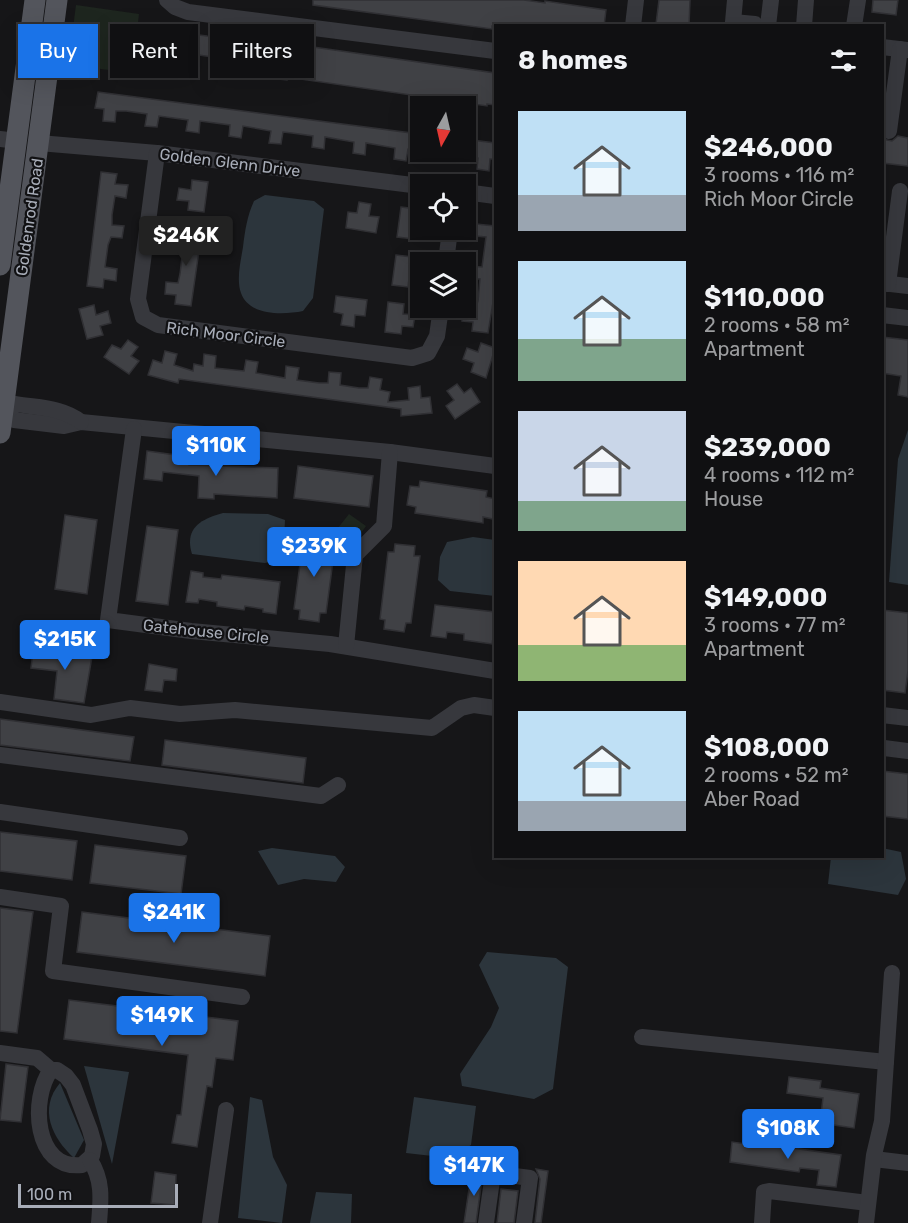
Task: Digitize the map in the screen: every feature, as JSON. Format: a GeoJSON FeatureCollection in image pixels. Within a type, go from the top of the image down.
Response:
{"type":"FeatureCollection","features":[{"type":"Feature","properties":{"kind":"main road","name":"Goldenrod Road"},"geometry":{"type":"LineString","coordinates":[[0,265],[8,140],[26,37],[35,0]]}},
{"type":"Feature","properties":{"kind":"main road","name":"Goldenrod Road"},"geometry":{"type":"LineString","coordinates":[[0,433],[57,0]]}},
{"type":"Feature","properties":{"kind":"street"},"geometry":{"type":"LineString","coordinates":[[167,0],[175,7],[188,12],[494,51]]}},
{"type":"Feature","properties":{"kind":"street"},"geometry":{"type":"LineString","coordinates":[[633,24],[636,0]]}},
{"type":"Feature","properties":{"kind":"street"},"geometry":{"type":"LineString","coordinates":[[733,24],[735,0]]}},
{"type":"Feature","properties":{"kind":"street"},"geometry":{"type":"LineString","coordinates":[[761,24],[771,0]]}},
{"type":"Feature","properties":{"kind":"street"},"geometry":{"type":"LineString","coordinates":[[804,24],[806,0]]}},
{"type":"Feature","properties":{"kind":"street"},"geometry":{"type":"LineString","coordinates":[[854,24],[858,0]]}},
{"type":"Feature","properties":{"kind":"street"},"geometry":{"type":"LineString","coordinates":[[884,46],[904,50],[889,131]]}},
{"type":"Feature","properties":{"kind":"street","name":"Golden Glenn Drive"},"geometry":{"type":"LineString","coordinates":[[39,143],[157,153],[410,185]]}},
{"type":"Feature","properties":{"kind":"street","name":"Rich Moor Circle"},"geometry":{"type":"LineString","coordinates":[[157,153],[138,299],[143,317],[158,325],[412,358],[428,353],[437,336],[440,318]]}},
{"type":"Feature","properties":{"kind":"street"},"geometry":{"type":"LineString","coordinates":[[900,191],[885,283],[908,286]]}},
{"type":"Feature","properties":{"kind":"street"},"geometry":{"type":"LineString","coordinates":[[476,193],[494,196]]}},
{"type":"Feature","properties":{"kind":"street"},"geometry":{"type":"LineString","coordinates":[[884,315],[908,318]]}},
{"type":"Feature","properties":{"kind":"street"},"geometry":{"type":"LineString","coordinates":[[4,410],[16,404],[48,408],[72,415],[81,422],[134,429],[390,452],[494,466]]}},
{"type":"Feature","properties":{"kind":"street","name":"Gatehouse Circle"},"geometry":{"type":"LineString","coordinates":[[134,429],[108,620],[191,631],[346,646],[494,670]]}},
{"type":"Feature","properties":{"kind":"street"},"geometry":{"type":"LineString","coordinates":[[346,646],[355,555],[384,526],[390,452]]}},
{"type":"Feature","properties":{"kind":"street"},"geometry":{"type":"LineString","coordinates":[[0,702],[91,715],[130,708],[180,714],[235,710],[432,728],[461,708],[474,705],[494,708]]}},
{"type":"Feature","properties":{"kind":"street"},"geometry":{"type":"LineString","coordinates":[[884,715],[908,718]]}},
{"type":"Feature","properties":{"kind":"street"},"geometry":{"type":"LineString","coordinates":[[884,748],[908,751]]}},
{"type":"Feature","properties":{"kind":"street"},"geometry":{"type":"LineString","coordinates":[[0,754],[321,796],[338,785]]}},
{"type":"Feature","properties":{"kind":"street"},"geometry":{"type":"LineString","coordinates":[[0,812],[180,838]]}},
{"type":"Feature","properties":{"kind":"street"},"geometry":{"type":"LineString","coordinates":[[0,897],[61,906],[53,971],[242,997]]}},
{"type":"Feature","properties":{"kind":"street"},"geometry":{"type":"LineString","coordinates":[[866,1223],[874,1157],[882,1121],[892,973]]}},
{"type":"Feature","properties":{"kind":"street"},"geometry":{"type":"LineString","coordinates":[[642,1037],[886,1062]]}},
{"type":"Feature","properties":{"kind":"street"},"geometry":{"type":"LineString","coordinates":[[0,1053],[37,1058],[51,1070],[61,1072],[73,1085],[94,1144],[90,1160],[82,1166],[64,1165],[49,1151],[41,1130],[38,1107],[43,1085],[51,1070]]}},
{"type":"Feature","properties":{"kind":"street"},"geometry":{"type":"LineString","coordinates":[[210,1223],[226,1110]]}},
{"type":"Feature","properties":{"kind":"street"},"geometry":{"type":"LineString","coordinates":[[874,1157],[908,1162]]}},
{"type":"Feature","properties":{"kind":"street"},"geometry":{"type":"LineString","coordinates":[[90,1160],[99,1174],[101,1204],[99,1223]]}},
{"type":"Feature","properties":{"kind":"street"},"geometry":{"type":"LineString","coordinates":[[486,1223],[493,1173],[530,1178],[524,1223]]}},
{"type":"Feature","properties":{"kind":"street"},"geometry":{"type":"LineString","coordinates":[[762,1223],[762,1197],[764,1192],[769,1191],[868,1203]]}},
{"type":"Feature","properties":{"kind":"shaded area"},"geometry":{"type":"Polygon","coordinates":[[[76,5],[139,14],[138,24],[110,24],[110,70],[98,69],[98,24],[74,24],[76,5]]]}},
{"type":"Feature","properties":{"kind":"shaded area"},"geometry":{"type":"Polygon","coordinates":[[[265,195],[314,201],[324,209],[313,298],[303,311],[277,313],[259,310],[245,301],[241,293],[239,270],[248,218],[254,201],[265,195]]]}},
{"type":"Feature","properties":{"kind":"shaded area"},"geometry":{"type":"Polygon","coordinates":[[[908,430],[908,585],[889,582],[898,459],[908,430]]]}},
{"type":"Feature","properties":{"kind":"shaded area"},"geometry":{"type":"Polygon","coordinates":[[[223,513],[268,514],[285,520],[284,541],[278,560],[265,563],[192,554],[190,537],[192,531],[201,522],[223,513]]]}},
{"type":"Feature","properties":{"kind":"shaded area"},"geometry":{"type":"Polygon","coordinates":[[[349,514],[366,526],[352,546],[334,533],[349,514]]]}},
{"type":"Feature","properties":{"kind":"shaded area"},"geometry":{"type":"Polygon","coordinates":[[[473,537],[494,540],[494,596],[450,591],[438,580],[440,557],[447,542],[473,537]]]}},
{"type":"Feature","properties":{"kind":"shaded area"},"geometry":{"type":"Polygon","coordinates":[[[272,848],[335,856],[345,867],[336,882],[304,879],[278,885],[258,851],[272,848]]]}},
{"type":"Feature","properties":{"kind":"shaded area"},"geometry":{"type":"Polygon","coordinates":[[[884,848],[901,852],[906,879],[898,895],[828,884],[831,858],[884,858],[884,848]]]}},
{"type":"Feature","properties":{"kind":"shaded area"},"geometry":{"type":"Polygon","coordinates":[[[487,952],[556,958],[568,967],[553,1089],[534,1099],[462,1086],[460,1074],[491,1027],[499,1008],[479,965],[487,952]]]}},
{"type":"Feature","properties":{"kind":"shaded area"},"geometry":{"type":"Polygon","coordinates":[[[84,1066],[129,1072],[112,1164],[84,1066]]]}},
{"type":"Feature","properties":{"kind":"shaded area"},"geometry":{"type":"Polygon","coordinates":[[[60,1083],[84,1140],[74,1158],[59,1142],[49,1113],[53,1093],[60,1083]]]}},
{"type":"Feature","properties":{"kind":"shaded area"},"geometry":{"type":"Polygon","coordinates":[[[250,1097],[262,1100],[273,1157],[287,1185],[282,1223],[238,1218],[250,1097]]]}},
{"type":"Feature","properties":{"kind":"shaded area"},"geometry":{"type":"Polygon","coordinates":[[[414,1097],[476,1106],[471,1145],[450,1158],[406,1153],[414,1097]]]}},
{"type":"Feature","properties":{"kind":"shaded area"},"geometry":{"type":"Polygon","coordinates":[[[316,1192],[352,1194],[351,1223],[310,1223],[316,1192]]]}},
{"type":"Feature","properties":{"kind":"building"},"geometry":{"type":"Polygon","coordinates":[[[313,0],[524,0],[606,10],[604,24],[494,24],[492,29],[313,5],[313,0]]]}},
{"type":"Feature","properties":{"kind":"building"},"geometry":{"type":"Polygon","coordinates":[[[659,0],[690,0],[689,24],[656,24],[659,0]]]}},
{"type":"Feature","properties":{"kind":"building"},"geometry":{"type":"Polygon","coordinates":[[[873,0],[898,0],[896,15],[872,12],[873,0]]]}},
{"type":"Feature","properties":{"kind":"building"},"geometry":{"type":"Polygon","coordinates":[[[198,35],[210,36],[210,57],[199,55],[198,62],[198,35]]]}},
{"type":"Feature","properties":{"kind":"building"},"geometry":{"type":"Polygon","coordinates":[[[314,47],[494,73],[494,105],[476,104],[476,96],[418,96],[294,78],[314,78],[314,47]]]}},
{"type":"Feature","properties":{"kind":"building"},"geometry":{"type":"Polygon","coordinates":[[[98,92],[410,133],[410,149],[408,149],[406,161],[394,159],[395,148],[366,143],[365,155],[353,153],[354,142],[325,137],[324,149],[312,147],[313,136],[283,132],[281,144],[269,143],[271,131],[243,126],[241,138],[229,136],[230,125],[200,121],[199,133],[186,131],[188,120],[159,116],[157,127],[145,126],[147,114],[126,111],[116,111],[115,122],[103,121],[104,109],[95,108],[98,92]]]}},
{"type":"Feature","properties":{"kind":"building"},"geometry":{"type":"Polygon","coordinates":[[[898,136],[908,138],[908,166],[884,163],[884,139],[892,141],[898,136]]]}},
{"type":"Feature","properties":{"kind":"building"},"geometry":{"type":"Polygon","coordinates":[[[476,141],[494,143],[494,159],[490,159],[489,171],[477,169],[478,158],[476,158],[476,141]]]}},
{"type":"Feature","properties":{"kind":"building"},"geometry":{"type":"Polygon","coordinates":[[[101,172],[117,174],[115,184],[128,185],[126,198],[115,196],[112,225],[124,226],[122,238],[111,237],[105,267],[117,269],[116,281],[104,279],[103,288],[87,286],[101,172]]]}},
{"type":"Feature","properties":{"kind":"building"},"geometry":{"type":"Polygon","coordinates":[[[192,180],[208,182],[204,212],[188,210],[189,201],[177,200],[179,188],[191,190],[192,180]]]}},
{"type":"Feature","properties":{"kind":"building"},"geometry":{"type":"Polygon","coordinates":[[[359,202],[371,204],[369,216],[379,217],[376,233],[346,228],[348,212],[357,213],[359,202]]]}},
{"type":"Feature","properties":{"kind":"building"},"geometry":{"type":"Polygon","coordinates":[[[401,207],[410,208],[410,239],[397,237],[401,207]]]}},
{"type":"Feature","properties":{"kind":"building"},"geometry":{"type":"Polygon","coordinates":[[[476,224],[494,226],[494,296],[488,333],[472,331],[473,322],[462,321],[462,318],[476,318],[480,279],[476,279],[476,266],[482,267],[486,237],[476,236],[476,224]]]}},
{"type":"Feature","properties":{"kind":"building"},"geometry":{"type":"Polygon","coordinates":[[[186,228],[202,230],[191,306],[175,304],[176,295],[165,294],[166,282],[178,283],[180,274],[183,249],[171,248],[173,236],[185,237],[186,228]]]}},
{"type":"Feature","properties":{"kind":"building"},"geometry":{"type":"Polygon","coordinates":[[[396,255],[410,257],[408,287],[392,285],[396,255]]]}},
{"type":"Feature","properties":{"kind":"building"},"geometry":{"type":"Polygon","coordinates":[[[336,296],[367,300],[365,316],[355,315],[354,327],[341,325],[343,314],[334,312],[336,296]]]}},
{"type":"Feature","properties":{"kind":"building"},"geometry":{"type":"Polygon","coordinates":[[[388,302],[404,304],[403,314],[414,318],[413,327],[402,326],[401,334],[385,332],[388,302]]]}},
{"type":"Feature","properties":{"kind":"building"},"geometry":{"type":"Polygon","coordinates":[[[94,305],[96,315],[108,311],[111,323],[100,326],[103,335],[87,339],[79,309],[94,305]]]}},
{"type":"Feature","properties":{"kind":"building"},"geometry":{"type":"Polygon","coordinates":[[[884,337],[908,340],[908,397],[898,395],[901,376],[884,373],[884,337]]]}},
{"type":"Feature","properties":{"kind":"building"},"geometry":{"type":"Polygon","coordinates":[[[128,340],[138,347],[131,356],[139,361],[129,374],[104,357],[112,345],[121,349],[128,340]]]}},
{"type":"Feature","properties":{"kind":"building"},"geometry":{"type":"Polygon","coordinates":[[[481,343],[494,348],[486,378],[471,372],[474,363],[463,359],[467,348],[478,352],[481,343]]]}},
{"type":"Feature","properties":{"kind":"building"},"geometry":{"type":"Polygon","coordinates":[[[165,351],[177,354],[174,365],[193,371],[194,364],[203,366],[204,354],[216,356],[215,368],[244,371],[246,360],[258,362],[256,373],[285,378],[286,366],[299,368],[297,380],[328,383],[329,372],[341,373],[340,385],[368,388],[370,377],[382,379],[380,390],[390,392],[388,402],[409,400],[408,388],[420,386],[421,398],[430,397],[432,413],[401,416],[401,409],[179,379],[178,383],[148,375],[153,360],[162,363],[165,351]]]}},
{"type":"Feature","properties":{"kind":"building"},"geometry":{"type":"Polygon","coordinates":[[[457,384],[464,393],[471,388],[480,402],[455,419],[446,406],[454,400],[447,391],[457,384]]]}},
{"type":"Feature","properties":{"kind":"building"},"geometry":{"type":"Polygon","coordinates":[[[147,451],[190,457],[189,465],[278,468],[277,498],[214,494],[214,499],[198,498],[199,476],[163,472],[162,481],[144,479],[147,451]]]}},
{"type":"Feature","properties":{"kind":"building"},"geometry":{"type":"Polygon","coordinates":[[[298,466],[373,476],[369,507],[294,498],[298,466]]]}},
{"type":"Feature","properties":{"kind":"building"},"geometry":{"type":"Polygon","coordinates":[[[420,481],[487,491],[486,497],[494,499],[493,519],[483,517],[483,523],[415,513],[416,507],[407,505],[410,486],[419,487],[420,481]]]}},
{"type":"Feature","properties":{"kind":"building"},"geometry":{"type":"Polygon","coordinates":[[[65,515],[97,520],[87,594],[55,589],[65,515]]]}},
{"type":"Feature","properties":{"kind":"building"},"geometry":{"type":"Polygon","coordinates":[[[147,526],[178,530],[168,605],[136,601],[147,526]]]}},
{"type":"Feature","properties":{"kind":"building"},"geometry":{"type":"Polygon","coordinates":[[[304,534],[329,538],[329,545],[335,546],[326,613],[320,613],[319,622],[299,619],[300,610],[294,609],[304,534]]]}},
{"type":"Feature","properties":{"kind":"building"},"geometry":{"type":"Polygon","coordinates":[[[395,544],[415,546],[414,556],[420,556],[411,623],[406,623],[404,632],[384,629],[385,620],[380,619],[388,552],[394,552],[395,544]]]}},
{"type":"Feature","properties":{"kind":"building"},"geometry":{"type":"Polygon","coordinates":[[[191,571],[203,573],[203,577],[221,579],[222,575],[280,582],[276,614],[245,606],[244,610],[217,606],[217,602],[199,599],[198,603],[186,602],[191,571]]]}},
{"type":"Feature","properties":{"kind":"building"},"geometry":{"type":"Polygon","coordinates":[[[435,605],[494,612],[492,644],[464,640],[464,634],[447,632],[446,638],[431,636],[435,605]]]}},
{"type":"Feature","properties":{"kind":"building"},"geometry":{"type":"Polygon","coordinates":[[[884,610],[908,613],[908,671],[905,693],[884,690],[884,610]]]}},
{"type":"Feature","properties":{"kind":"building"},"geometry":{"type":"Polygon","coordinates":[[[34,643],[50,645],[49,649],[83,653],[83,650],[93,651],[84,703],[54,699],[57,671],[31,668],[34,643]]]}},
{"type":"Feature","properties":{"kind":"building"},"geometry":{"type":"Polygon","coordinates":[[[149,664],[177,669],[176,681],[164,680],[162,692],[145,690],[149,664]]]}},
{"type":"Feature","properties":{"kind":"building"},"geometry":{"type":"Polygon","coordinates":[[[0,719],[134,737],[130,761],[0,745],[0,719]]]}},
{"type":"Feature","properties":{"kind":"building"},"geometry":{"type":"Polygon","coordinates":[[[165,740],[306,758],[303,783],[162,765],[165,740]]]}},
{"type":"Feature","properties":{"kind":"building"},"geometry":{"type":"Polygon","coordinates":[[[884,771],[908,774],[908,819],[884,816],[884,771]]]}},
{"type":"Feature","properties":{"kind":"building"},"geometry":{"type":"Polygon","coordinates":[[[0,832],[77,841],[72,880],[0,871],[0,832]]]}},
{"type":"Feature","properties":{"kind":"building"},"geometry":{"type":"Polygon","coordinates":[[[95,845],[186,856],[181,894],[90,883],[95,845]]]}},
{"type":"Feature","properties":{"kind":"building"},"geometry":{"type":"Polygon","coordinates":[[[0,908],[33,912],[17,1033],[0,1031],[0,908]]]}},
{"type":"Feature","properties":{"kind":"building"},"geometry":{"type":"Polygon","coordinates":[[[82,912],[270,936],[265,976],[77,952],[82,912]]]}},
{"type":"Feature","properties":{"kind":"building"},"geometry":{"type":"Polygon","coordinates":[[[69,1000],[238,1021],[233,1060],[216,1058],[212,1087],[207,1086],[197,1147],[172,1143],[177,1115],[181,1115],[188,1055],[64,1039],[69,1000]]]}},
{"type":"Feature","properties":{"kind":"building"},"geometry":{"type":"Polygon","coordinates":[[[6,1064],[28,1067],[21,1122],[0,1120],[6,1064]]]}},
{"type":"Feature","properties":{"kind":"building"},"geometry":{"type":"Polygon","coordinates":[[[789,1077],[821,1081],[820,1088],[859,1094],[854,1128],[820,1123],[823,1098],[787,1093],[789,1077]]]}},
{"type":"Feature","properties":{"kind":"building"},"geometry":{"type":"Polygon","coordinates":[[[762,1140],[779,1142],[779,1146],[841,1155],[836,1187],[817,1185],[819,1170],[800,1168],[799,1172],[730,1162],[732,1142],[761,1146],[762,1140]]]}},
{"type":"Feature","properties":{"kind":"building"},"geometry":{"type":"Polygon","coordinates":[[[472,1169],[483,1171],[476,1223],[464,1223],[472,1169]]]}},
{"type":"Feature","properties":{"kind":"building"},"geometry":{"type":"Polygon","coordinates":[[[536,1169],[548,1171],[541,1223],[535,1223],[540,1179],[536,1169]]]}},
{"type":"Feature","properties":{"kind":"building"},"geometry":{"type":"Polygon","coordinates":[[[155,1172],[176,1175],[175,1205],[151,1203],[155,1172]]]}},
{"type":"Feature","properties":{"kind":"building"},"geometry":{"type":"Polygon","coordinates":[[[501,1189],[518,1191],[514,1223],[497,1223],[501,1189]]]}}]}
